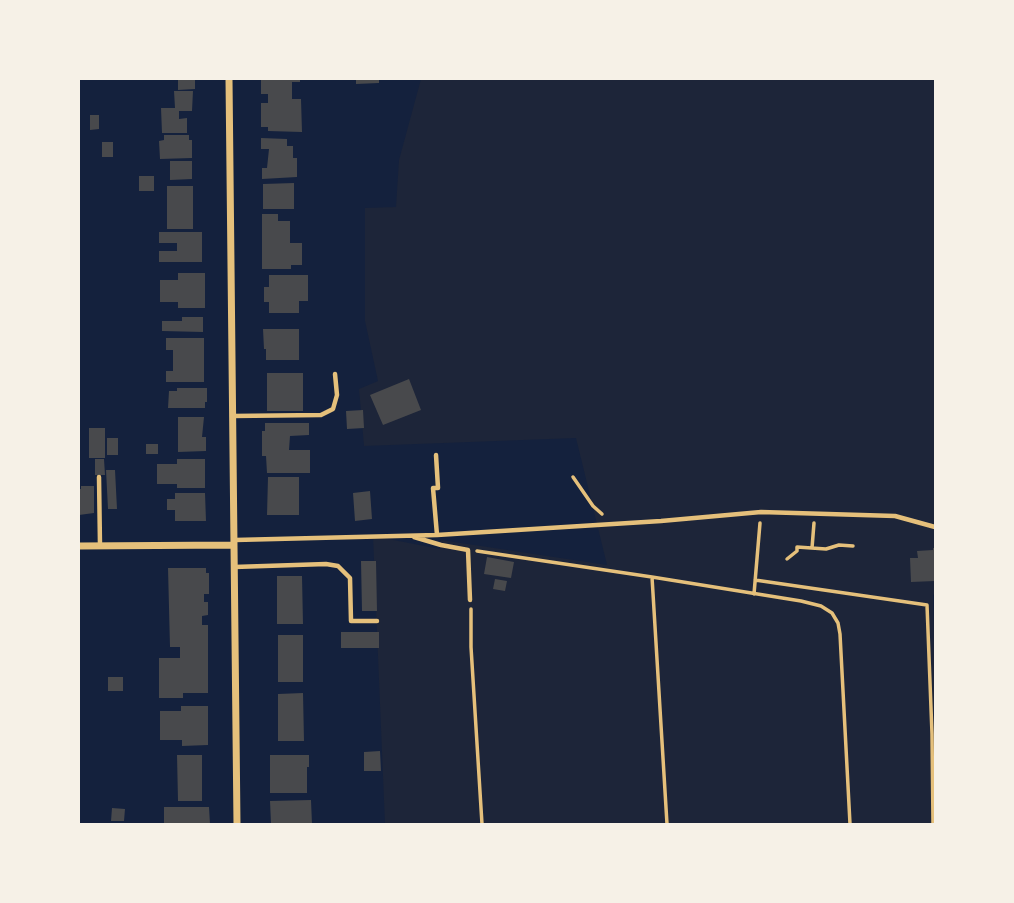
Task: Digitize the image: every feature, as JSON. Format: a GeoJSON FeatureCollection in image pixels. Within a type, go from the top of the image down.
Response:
{"type":"FeatureCollection","features":[{"type":"Feature","properties":{"kind":"street"},"geometry":{"type":"LineString","coordinates":[[229,79],[237,824]]}},
{"type":"Feature","properties":{"kind":"street"},"geometry":{"type":"LineString","coordinates":[[79,547],[234,542]]}},
{"type":"Feature","properties":{"kind":"lane"},"geometry":{"type":"LineString","coordinates":[[232,416],[321,415],[333,410],[337,395],[335,374]]}},
{"type":"Feature","properties":{"kind":"lane"},"geometry":{"type":"LineString","coordinates":[[436,455],[438,488],[433,488],[438,535]]}},
{"type":"Feature","properties":{"kind":"lane"},"geometry":{"type":"LineString","coordinates":[[99,477],[100,546]]}},
{"type":"Feature","properties":{"kind":"lane"},"geometry":{"type":"LineString","coordinates":[[234,542],[438,535],[761,512],[895,516],[935,527]]}},
{"type":"Feature","properties":{"kind":"lane"},"geometry":{"type":"LineString","coordinates":[[410,536],[468,550],[470,600]]}},
{"type":"Feature","properties":{"kind":"lane"},"geometry":{"type":"LineString","coordinates":[[234,567],[326,564],[338,566],[350,578],[351,621],[377,621]]}},
{"type":"Feature","properties":{"kind":"path"},"geometry":{"type":"LineString","coordinates":[[573,477],[593,506],[613,524]]}},
{"type":"Feature","properties":{"kind":"path"},"geometry":{"type":"LineString","coordinates":[[754,594],[761,512]]}},
{"type":"Feature","properties":{"kind":"path"},"geometry":{"type":"LineString","coordinates":[[812,548],[814,513]]}},
{"type":"Feature","properties":{"kind":"path"},"geometry":{"type":"LineString","coordinates":[[787,559],[797,551],[797,547],[826,549],[839,545],[853,546]]}},
{"type":"Feature","properties":{"kind":"path"},"geometry":{"type":"LineString","coordinates":[[468,550],[754,594],[821,606],[832,613],[840,634],[850,824]]}},
{"type":"Feature","properties":{"kind":"path"},"geometry":{"type":"LineString","coordinates":[[652,577],[667,824]]}},
{"type":"Feature","properties":{"kind":"path"},"geometry":{"type":"LineString","coordinates":[[755,580],[928,605],[933,824]]}},
{"type":"Feature","properties":{"kind":"path"},"geometry":{"type":"LineString","coordinates":[[470,600],[481,824]]}},
{"type":"Feature","properties":{"kind":"shaded area"},"geometry":{"type":"Polygon","coordinates":[[[421,79],[935,79],[935,824],[385,824],[373,536],[440,549],[441,540],[607,565],[576,438],[364,446],[359,389],[378,381],[365,321],[365,208],[396,207],[399,160],[421,79]]]}},
{"type":"Feature","properties":{"kind":"building"},"geometry":{"type":"Polygon","coordinates":[[[178,79],[195,79],[195,89],[178,90],[178,79]]]}},
{"type":"Feature","properties":{"kind":"building"},"geometry":{"type":"Polygon","coordinates":[[[261,79],[300,79],[300,82],[292,82],[292,99],[301,99],[302,132],[268,131],[268,127],[261,127],[261,103],[268,103],[268,94],[261,94],[261,79]]]}},
{"type":"Feature","properties":{"kind":"building"},"geometry":{"type":"Polygon","coordinates":[[[356,79],[379,79],[379,83],[356,84],[356,79]]]}},
{"type":"Feature","properties":{"kind":"building"},"geometry":{"type":"Polygon","coordinates":[[[174,91],[193,91],[192,111],[179,111],[179,119],[187,118],[187,133],[162,133],[161,108],[175,108],[174,91]]]}},
{"type":"Feature","properties":{"kind":"building"},"geometry":{"type":"Polygon","coordinates":[[[90,115],[99,115],[99,129],[90,130],[90,115]]]}},
{"type":"Feature","properties":{"kind":"building"},"geometry":{"type":"Polygon","coordinates":[[[164,135],[189,135],[189,140],[192,140],[192,158],[160,159],[159,141],[164,140],[164,135]]]}},
{"type":"Feature","properties":{"kind":"building"},"geometry":{"type":"Polygon","coordinates":[[[261,138],[287,139],[287,146],[293,146],[293,158],[297,158],[297,177],[262,179],[262,168],[267,168],[269,149],[261,149],[261,138]]]}},
{"type":"Feature","properties":{"kind":"building"},"geometry":{"type":"Polygon","coordinates":[[[102,142],[113,142],[113,157],[102,157],[102,142]]]}},
{"type":"Feature","properties":{"kind":"building"},"geometry":{"type":"Polygon","coordinates":[[[170,161],[192,161],[192,179],[170,180],[170,161]]]}},
{"type":"Feature","properties":{"kind":"building"},"geometry":{"type":"Polygon","coordinates":[[[139,176],[154,176],[154,191],[139,191],[139,176]]]}},
{"type":"Feature","properties":{"kind":"building"},"geometry":{"type":"Polygon","coordinates":[[[294,183],[294,209],[263,209],[263,184],[294,183]]]}},
{"type":"Feature","properties":{"kind":"building"},"geometry":{"type":"Polygon","coordinates":[[[167,186],[193,186],[193,229],[167,229],[167,186]]]}},
{"type":"Feature","properties":{"kind":"building"},"geometry":{"type":"Polygon","coordinates":[[[262,214],[278,214],[278,221],[290,221],[290,243],[302,243],[302,265],[291,265],[291,269],[262,269],[262,214]]]}},
{"type":"Feature","properties":{"kind":"building"},"geometry":{"type":"Polygon","coordinates":[[[159,232],[202,232],[202,262],[159,262],[159,251],[177,251],[177,243],[159,243],[159,232]]]}},
{"type":"Feature","properties":{"kind":"building"},"geometry":{"type":"Polygon","coordinates":[[[178,273],[205,273],[205,308],[178,308],[178,302],[160,302],[160,280],[178,280],[178,273]]]}},
{"type":"Feature","properties":{"kind":"building"},"geometry":{"type":"Polygon","coordinates":[[[269,275],[308,275],[308,301],[299,301],[299,313],[269,313],[269,302],[264,302],[264,287],[269,287],[269,275]]]}},
{"type":"Feature","properties":{"kind":"building"},"geometry":{"type":"Polygon","coordinates":[[[182,317],[203,317],[203,332],[162,331],[162,321],[182,321],[182,317]]]}},
{"type":"Feature","properties":{"kind":"building"},"geometry":{"type":"Polygon","coordinates":[[[263,329],[299,329],[299,360],[266,360],[263,329]]]}},
{"type":"Feature","properties":{"kind":"building"},"geometry":{"type":"Polygon","coordinates":[[[166,338],[204,338],[204,382],[166,382],[166,371],[173,371],[173,350],[166,350],[166,338]]]}},
{"type":"Feature","properties":{"kind":"building"},"geometry":{"type":"Polygon","coordinates":[[[267,373],[303,373],[303,411],[267,411],[267,373]]]}},
{"type":"Feature","properties":{"kind":"building"},"geometry":{"type":"Polygon","coordinates":[[[409,379],[421,410],[383,425],[370,395],[409,379]]]}},
{"type":"Feature","properties":{"kind":"building"},"geometry":{"type":"Polygon","coordinates":[[[177,388],[207,388],[205,408],[168,408],[169,391],[177,391],[177,388]]]}},
{"type":"Feature","properties":{"kind":"building"},"geometry":{"type":"Polygon","coordinates":[[[363,410],[364,428],[347,429],[346,411],[363,410]]]}},
{"type":"Feature","properties":{"kind":"building"},"geometry":{"type":"Polygon","coordinates":[[[178,417],[204,417],[202,437],[206,437],[206,451],[178,452],[178,417]]]}},
{"type":"Feature","properties":{"kind":"building"},"geometry":{"type":"Polygon","coordinates":[[[265,423],[309,423],[309,435],[290,436],[289,450],[310,450],[310,473],[267,473],[266,456],[262,456],[262,431],[265,431],[265,423]]]}},
{"type":"Feature","properties":{"kind":"building"},"geometry":{"type":"Polygon","coordinates":[[[89,428],[105,428],[105,458],[89,458],[89,428]]]}},
{"type":"Feature","properties":{"kind":"building"},"geometry":{"type":"Polygon","coordinates":[[[107,438],[118,438],[118,455],[107,455],[107,438]]]}},
{"type":"Feature","properties":{"kind":"building"},"geometry":{"type":"Polygon","coordinates":[[[146,444],[158,444],[158,454],[146,454],[146,444]]]}},
{"type":"Feature","properties":{"kind":"building"},"geometry":{"type":"Polygon","coordinates":[[[95,459],[104,459],[105,475],[95,475],[95,459]]]}},
{"type":"Feature","properties":{"kind":"building"},"geometry":{"type":"Polygon","coordinates":[[[177,459],[205,459],[205,488],[177,488],[177,484],[157,484],[157,464],[177,464],[177,459]]]}},
{"type":"Feature","properties":{"kind":"building"},"geometry":{"type":"Polygon","coordinates":[[[106,470],[115,470],[117,509],[108,509],[106,470]]]}},
{"type":"Feature","properties":{"kind":"building"},"geometry":{"type":"Polygon","coordinates":[[[268,477],[299,477],[299,515],[267,515],[268,477]]]}},
{"type":"Feature","properties":{"kind":"building"},"geometry":{"type":"Polygon","coordinates":[[[81,486],[94,486],[94,513],[79,515],[81,486]]]}},
{"type":"Feature","properties":{"kind":"building"},"geometry":{"type":"Polygon","coordinates":[[[370,491],[372,519],[355,521],[353,493],[370,491]]]}},
{"type":"Feature","properties":{"kind":"building"},"geometry":{"type":"Polygon","coordinates":[[[175,493],[205,493],[206,521],[175,521],[175,510],[167,510],[167,499],[175,499],[175,493]]]}},
{"type":"Feature","properties":{"kind":"building"},"geometry":{"type":"Polygon","coordinates":[[[933,548],[935,581],[911,582],[910,558],[918,558],[917,551],[933,548]]]}},
{"type":"Feature","properties":{"kind":"building"},"geometry":{"type":"Polygon","coordinates":[[[487,557],[514,562],[511,578],[484,574],[487,557]]]}},
{"type":"Feature","properties":{"kind":"building"},"geometry":{"type":"Polygon","coordinates":[[[361,561],[376,561],[377,611],[362,611],[361,561]]]}},
{"type":"Feature","properties":{"kind":"building"},"geometry":{"type":"Polygon","coordinates":[[[168,568],[206,568],[206,573],[209,573],[209,594],[204,594],[204,602],[208,602],[208,615],[202,616],[202,625],[208,625],[208,693],[183,693],[183,698],[159,698],[159,658],[180,658],[180,647],[170,647],[168,568]]]}},
{"type":"Feature","properties":{"kind":"building"},"geometry":{"type":"Polygon","coordinates":[[[277,576],[302,576],[303,624],[277,624],[277,576]]]}},
{"type":"Feature","properties":{"kind":"building"},"geometry":{"type":"Polygon","coordinates":[[[495,579],[507,581],[505,591],[493,589],[495,579]]]}},
{"type":"Feature","properties":{"kind":"building"},"geometry":{"type":"Polygon","coordinates":[[[341,632],[379,632],[379,648],[341,648],[341,632]]]}},
{"type":"Feature","properties":{"kind":"building"},"geometry":{"type":"Polygon","coordinates":[[[278,635],[303,635],[303,682],[278,682],[278,635]]]}},
{"type":"Feature","properties":{"kind":"building"},"geometry":{"type":"Polygon","coordinates":[[[108,677],[123,677],[123,691],[108,691],[108,677]]]}},
{"type":"Feature","properties":{"kind":"building"},"geometry":{"type":"Polygon","coordinates":[[[303,693],[304,741],[278,741],[278,694],[303,693]]]}},
{"type":"Feature","properties":{"kind":"building"},"geometry":{"type":"Polygon","coordinates":[[[181,706],[208,706],[208,745],[182,746],[182,740],[160,740],[160,711],[181,711],[181,706]]]}},
{"type":"Feature","properties":{"kind":"building"},"geometry":{"type":"Polygon","coordinates":[[[380,751],[381,771],[364,771],[364,752],[380,751]]]}},
{"type":"Feature","properties":{"kind":"building"},"geometry":{"type":"Polygon","coordinates":[[[177,755],[202,755],[202,801],[178,801],[177,755]]]}},
{"type":"Feature","properties":{"kind":"building"},"geometry":{"type":"Polygon","coordinates":[[[270,755],[309,755],[307,793],[270,793],[270,755]]]}},
{"type":"Feature","properties":{"kind":"building"},"geometry":{"type":"Polygon","coordinates":[[[311,800],[312,824],[271,824],[270,801],[311,800]]]}},
{"type":"Feature","properties":{"kind":"building"},"geometry":{"type":"Polygon","coordinates":[[[164,807],[209,807],[210,824],[164,824],[164,807]]]}},
{"type":"Feature","properties":{"kind":"building"},"geometry":{"type":"Polygon","coordinates":[[[112,808],[125,809],[124,821],[111,821],[112,808]]]}}]}
